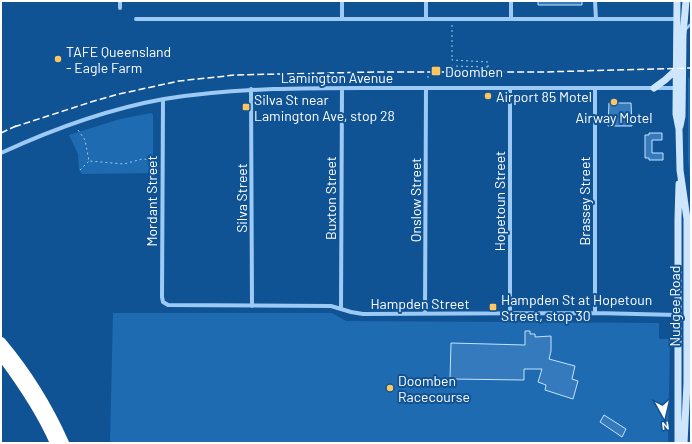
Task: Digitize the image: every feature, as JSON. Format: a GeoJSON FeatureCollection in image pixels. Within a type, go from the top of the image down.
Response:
{"type":"FeatureCollection","features":[{"type":"Feature","properties":{"kind":"highway"},"geometry":{"type":"LineString","coordinates":[[1,342],[22,368],[57,427],[64,443]]}},
{"type":"Feature","properties":{"kind":"highway"},"geometry":{"type":"LineString","coordinates":[[1,355],[28,393],[55,443]]}},
{"type":"Feature","properties":{"kind":"main road","name":"Nudgee Road"},"geometry":{"type":"LineString","coordinates":[[677,1],[676,70],[679,88]]}},
{"type":"Feature","properties":{"kind":"main road","name":"Nudgee Road"},"geometry":{"type":"LineString","coordinates":[[678,443],[678,219],[680,170],[679,129],[676,114],[686,27],[686,1]]}},
{"type":"Feature","properties":{"kind":"main road"},"geometry":{"type":"LineString","coordinates":[[686,27],[691,16]]}},
{"type":"Feature","properties":{"kind":"main road"},"geometry":{"type":"LineString","coordinates":[[654,88],[676,70]]}},
{"type":"Feature","properties":{"kind":"main road","name":"Nudgee Road"},"geometry":{"type":"LineString","coordinates":[[680,170],[687,219],[689,315],[684,443]]}},
{"type":"Feature","properties":{"kind":"main road"},"geometry":{"type":"LineString","coordinates":[[678,315],[689,315]]}},
{"type":"Feature","properties":{"kind":"street"},"geometry":{"type":"LineString","coordinates":[[120,1],[120,8]]}},
{"type":"Feature","properties":{"kind":"street"},"geometry":{"type":"LineString","coordinates":[[342,1],[342,19]]}},
{"type":"Feature","properties":{"kind":"street"},"geometry":{"type":"LineString","coordinates":[[426,1],[426,19]]}},
{"type":"Feature","properties":{"kind":"street"},"geometry":{"type":"LineString","coordinates":[[511,1],[511,19]]}},
{"type":"Feature","properties":{"kind":"street"},"geometry":{"type":"LineString","coordinates":[[595,1],[596,19]]}},
{"type":"Feature","properties":{"kind":"street"},"geometry":{"type":"LineString","coordinates":[[136,19],[677,19]]}},
{"type":"Feature","properties":{"kind":"street","name":"Lamington Avenue"},"geometry":{"type":"LineString","coordinates":[[1,153],[36,137],[107,113],[192,95],[252,90],[342,88],[679,88]]}},
{"type":"Feature","properties":{"kind":"street","name":"Buxton Street"},"geometry":{"type":"LineString","coordinates":[[341,308],[342,88]]}},
{"type":"Feature","properties":{"kind":"street","name":"Onslow Street"},"geometry":{"type":"LineString","coordinates":[[425,313],[426,88]]}},
{"type":"Feature","properties":{"kind":"street","name":"Hopetoun Street"},"geometry":{"type":"LineString","coordinates":[[510,88],[510,314]]}},
{"type":"Feature","properties":{"kind":"street","name":"Brassey Street"},"geometry":{"type":"LineString","coordinates":[[595,88],[595,314]]}},
{"type":"Feature","properties":{"kind":"street","name":"Silva Street"},"geometry":{"type":"LineString","coordinates":[[252,90],[252,306]]}},
{"type":"Feature","properties":{"kind":"street","name":"Mordant Street"},"geometry":{"type":"LineString","coordinates":[[163,100],[163,302]]}},
{"type":"Feature","properties":{"kind":"street","name":"Hampden Street"},"geometry":{"type":"LineString","coordinates":[[163,302],[168,305],[331,306],[363,314],[678,315]]}},
{"type":"Feature","properties":{"kind":"path"},"geometry":{"type":"LineString","coordinates":[[452,26],[452,60],[488,62],[488,75]]}},
{"type":"Feature","properties":{"kind":"path"},"geometry":{"type":"LineString","coordinates":[[451,66],[488,67]]}},
{"type":"Feature","properties":{"kind":"path"},"geometry":{"type":"LineString","coordinates":[[452,75],[501,75],[501,81]]}},
{"type":"Feature","properties":{"kind":"path"},"geometry":{"type":"LineString","coordinates":[[78,130],[85,140],[89,161]]}},
{"type":"Feature","properties":{"kind":"path"},"geometry":{"type":"LineString","coordinates":[[80,170],[89,161],[124,164],[142,159],[155,160]]}},
{"type":"Feature","properties":{"kind":"shaded area"},"geometry":{"type":"Polygon","coordinates":[[[688,78],[691,78],[691,190],[688,159],[688,78]]]}},
{"type":"Feature","properties":{"kind":"shaded area"},"geometry":{"type":"Polygon","coordinates":[[[151,113],[153,115],[153,173],[82,174],[79,170],[78,154],[69,135],[120,119],[151,113]]]}},
{"type":"Feature","properties":{"kind":"shaded area","name":"Doomben Racecourse"},"geometry":{"type":"Polygon","coordinates":[[[113,313],[332,313],[346,321],[659,323],[659,339],[670,339],[668,443],[110,443],[113,313]]]}},
{"type":"Feature","properties":{"kind":"building"},"geometry":{"type":"Polygon","coordinates":[[[538,1],[582,1],[582,5],[538,5],[538,1]]]}},
{"type":"Feature","properties":{"kind":"building","name":"Airway Motel"},"geometry":{"type":"Polygon","coordinates":[[[609,103],[631,103],[632,126],[608,126],[609,103]]]}},
{"type":"Feature","properties":{"kind":"building"},"geometry":{"type":"Polygon","coordinates":[[[649,133],[662,133],[662,140],[652,140],[652,153],[663,153],[663,160],[649,160],[649,158],[645,158],[645,135],[649,135],[649,133]]]}},
{"type":"Feature","properties":{"kind":"building"},"geometry":{"type":"Polygon","coordinates":[[[525,331],[530,331],[530,334],[535,334],[535,337],[551,336],[551,351],[549,359],[575,366],[572,379],[578,381],[573,399],[545,390],[546,385],[538,382],[542,369],[524,369],[524,380],[450,379],[451,343],[525,345],[525,331]]]}},
{"type":"Feature","properties":{"kind":"building"},"geometry":{"type":"Polygon","coordinates":[[[604,415],[626,429],[622,437],[600,422],[604,415]]]}},
{"type":"Feature","properties":{"kind":"railway"},"geometry":{"type":"LineString","coordinates":[[14,127],[119,94],[179,81],[235,75],[374,72],[543,72],[691,68]]}},
{"type":"Feature","properties":{"kind":"railway"},"geometry":{"type":"LineString","coordinates":[[1,133],[18,125]]}},
{"type":"Feature","properties":{"kind":"place","name":"TAFE Queensland - Eagle Farm"},"geometry":{"type":"Point","coordinates":[58,59]}},
{"type":"Feature","properties":{"kind":"place","name":"Doomben"},"geometry":{"type":"Point","coordinates":[436,71]}},
{"type":"Feature","properties":{"kind":"place","name":"Airport 85 Motel"},"geometry":{"type":"Point","coordinates":[488,96]}},
{"type":"Feature","properties":{"kind":"place","name":"Airway Motel"},"geometry":{"type":"Point","coordinates":[614,102]}},
{"type":"Feature","properties":{"kind":"place","name":"Silva St near Lamington Ave, stop 28"},"geometry":{"type":"Point","coordinates":[246,107]}},
{"type":"Feature","properties":{"kind":"place","name":"Hampden St at Hopetoun Street, stop 30"},"geometry":{"type":"Point","coordinates":[493,307]}},
{"type":"Feature","properties":{"kind":"place","name":"Doomben Racecourse"},"geometry":{"type":"Point","coordinates":[390,388]}}]}
